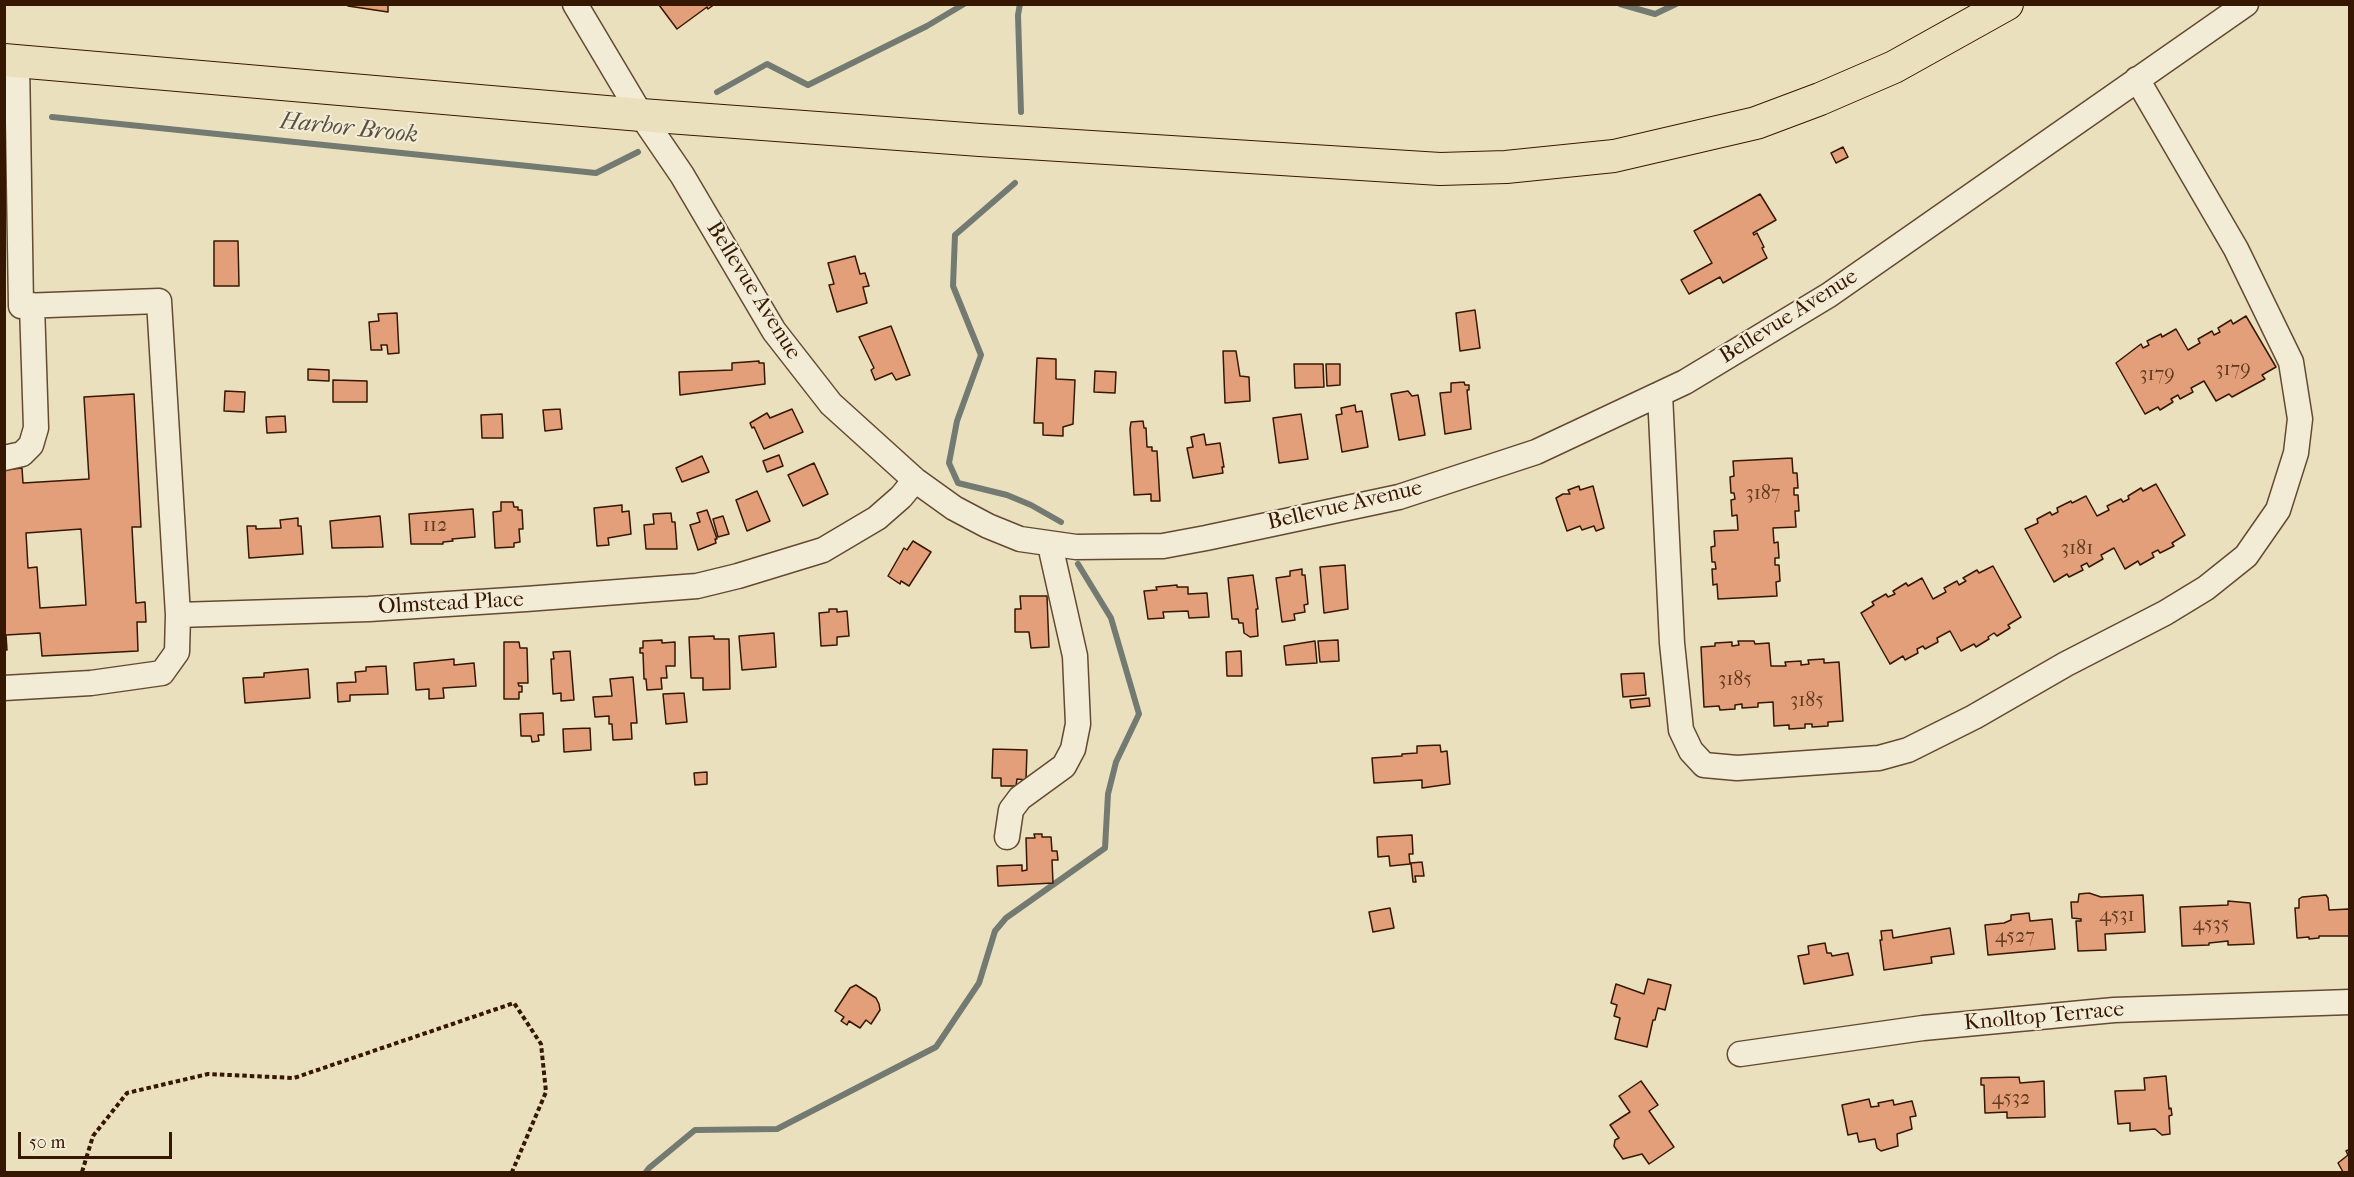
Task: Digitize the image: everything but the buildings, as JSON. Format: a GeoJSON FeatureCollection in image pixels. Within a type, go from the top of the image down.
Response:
{"type":"FeatureCollection","features":[{"type":"Feature","properties":{"kind":"main road"},"geometry":{"type":"LineString","coordinates":[[11,61],[642,115],[980,140],[1440,169],[1506,167],[1614,156],[1756,123],[1820,99],[1894,67],[2007,4]]}},
{"type":"Feature","properties":{"kind":"street","name":"Bellevue Avenue"},"geometry":{"type":"LineString","coordinates":[[574,4],[682,175],[774,331],[831,404],[915,480],[954,508],[1020,540],[1076,547],[1163,546],[1399,497],[1536,452],[1685,382],[1829,295],[2246,4]]}},
{"type":"Feature","properties":{"kind":"street"},"geometry":{"type":"LineString","coordinates":[[4,458],[22,454],[31,445],[36,428],[19,306],[11,61]]}},
{"type":"Feature","properties":{"kind":"street"},"geometry":{"type":"LineString","coordinates":[[1660,394],[1672,643],[1681,730],[1691,751],[1704,765],[1737,768],[1879,758],[1908,750],[1974,717],[2066,664],[2165,613],[2206,588],[2246,556],[2278,510],[2296,453],[2300,419],[2291,362],[2236,249],[2137,79]]}},
{"type":"Feature","properties":{"kind":"street"},"geometry":{"type":"LineString","coordinates":[[4,688],[91,683],[162,673],[177,652],[178,615],[159,301],[19,306]]}},
{"type":"Feature","properties":{"kind":"street","name":"Olmstead Place"},"geometry":{"type":"LineString","coordinates":[[178,615],[369,609],[697,586],[823,550],[877,518],[901,497],[915,480]]}},
{"type":"Feature","properties":{"kind":"street"},"geometry":{"type":"LineString","coordinates":[[1007,837],[1011,810],[1020,798],[1064,766],[1073,749],[1078,724],[1075,656],[1050,545]]}},
{"type":"Feature","properties":{"kind":"street","name":"Knolltop Terrace"},"geometry":{"type":"LineString","coordinates":[[1740,1054],[1923,1028],[2114,1010],[2349,1002]]}},
{"type":"Feature","properties":{"kind":"path"},"geometry":{"type":"LineString","coordinates":[[82,1173],[93,1136],[127,1093],[208,1074],[294,1078],[513,1002],[541,1044],[546,1092],[512,1173]]}},
{"type":"Feature","properties":{"kind":"waterway","name":"Harbor Brook"},"geometry":{"type":"LineString","coordinates":[[717,92],[767,64],[808,85],[927,26],[964,4]]}},
{"type":"Feature","properties":{"kind":"waterway"},"geometry":{"type":"LineString","coordinates":[[1020,4],[1018,15],[1021,112]]}},
{"type":"Feature","properties":{"kind":"waterway","name":"Harbor Brook"},"geometry":{"type":"LineString","coordinates":[[1620,4],[1655,14],[1676,4]]}},
{"type":"Feature","properties":{"kind":"waterway","name":"Harbor Brook"},"geometry":{"type":"LineString","coordinates":[[52,117],[596,173],[638,152]]}},
{"type":"Feature","properties":{"kind":"waterway"},"geometry":{"type":"LineString","coordinates":[[1015,183],[955,235],[953,286],[981,355],[957,421],[949,463],[958,483],[1007,495],[1061,522]]}},
{"type":"Feature","properties":{"kind":"waterway"},"geometry":{"type":"LineString","coordinates":[[646,1172],[695,1130],[777,1129],[936,1047],[979,983],[995,931],[1006,918],[1105,848],[1108,794],[1116,762],[1139,714],[1111,618],[1078,564]]}}]}
